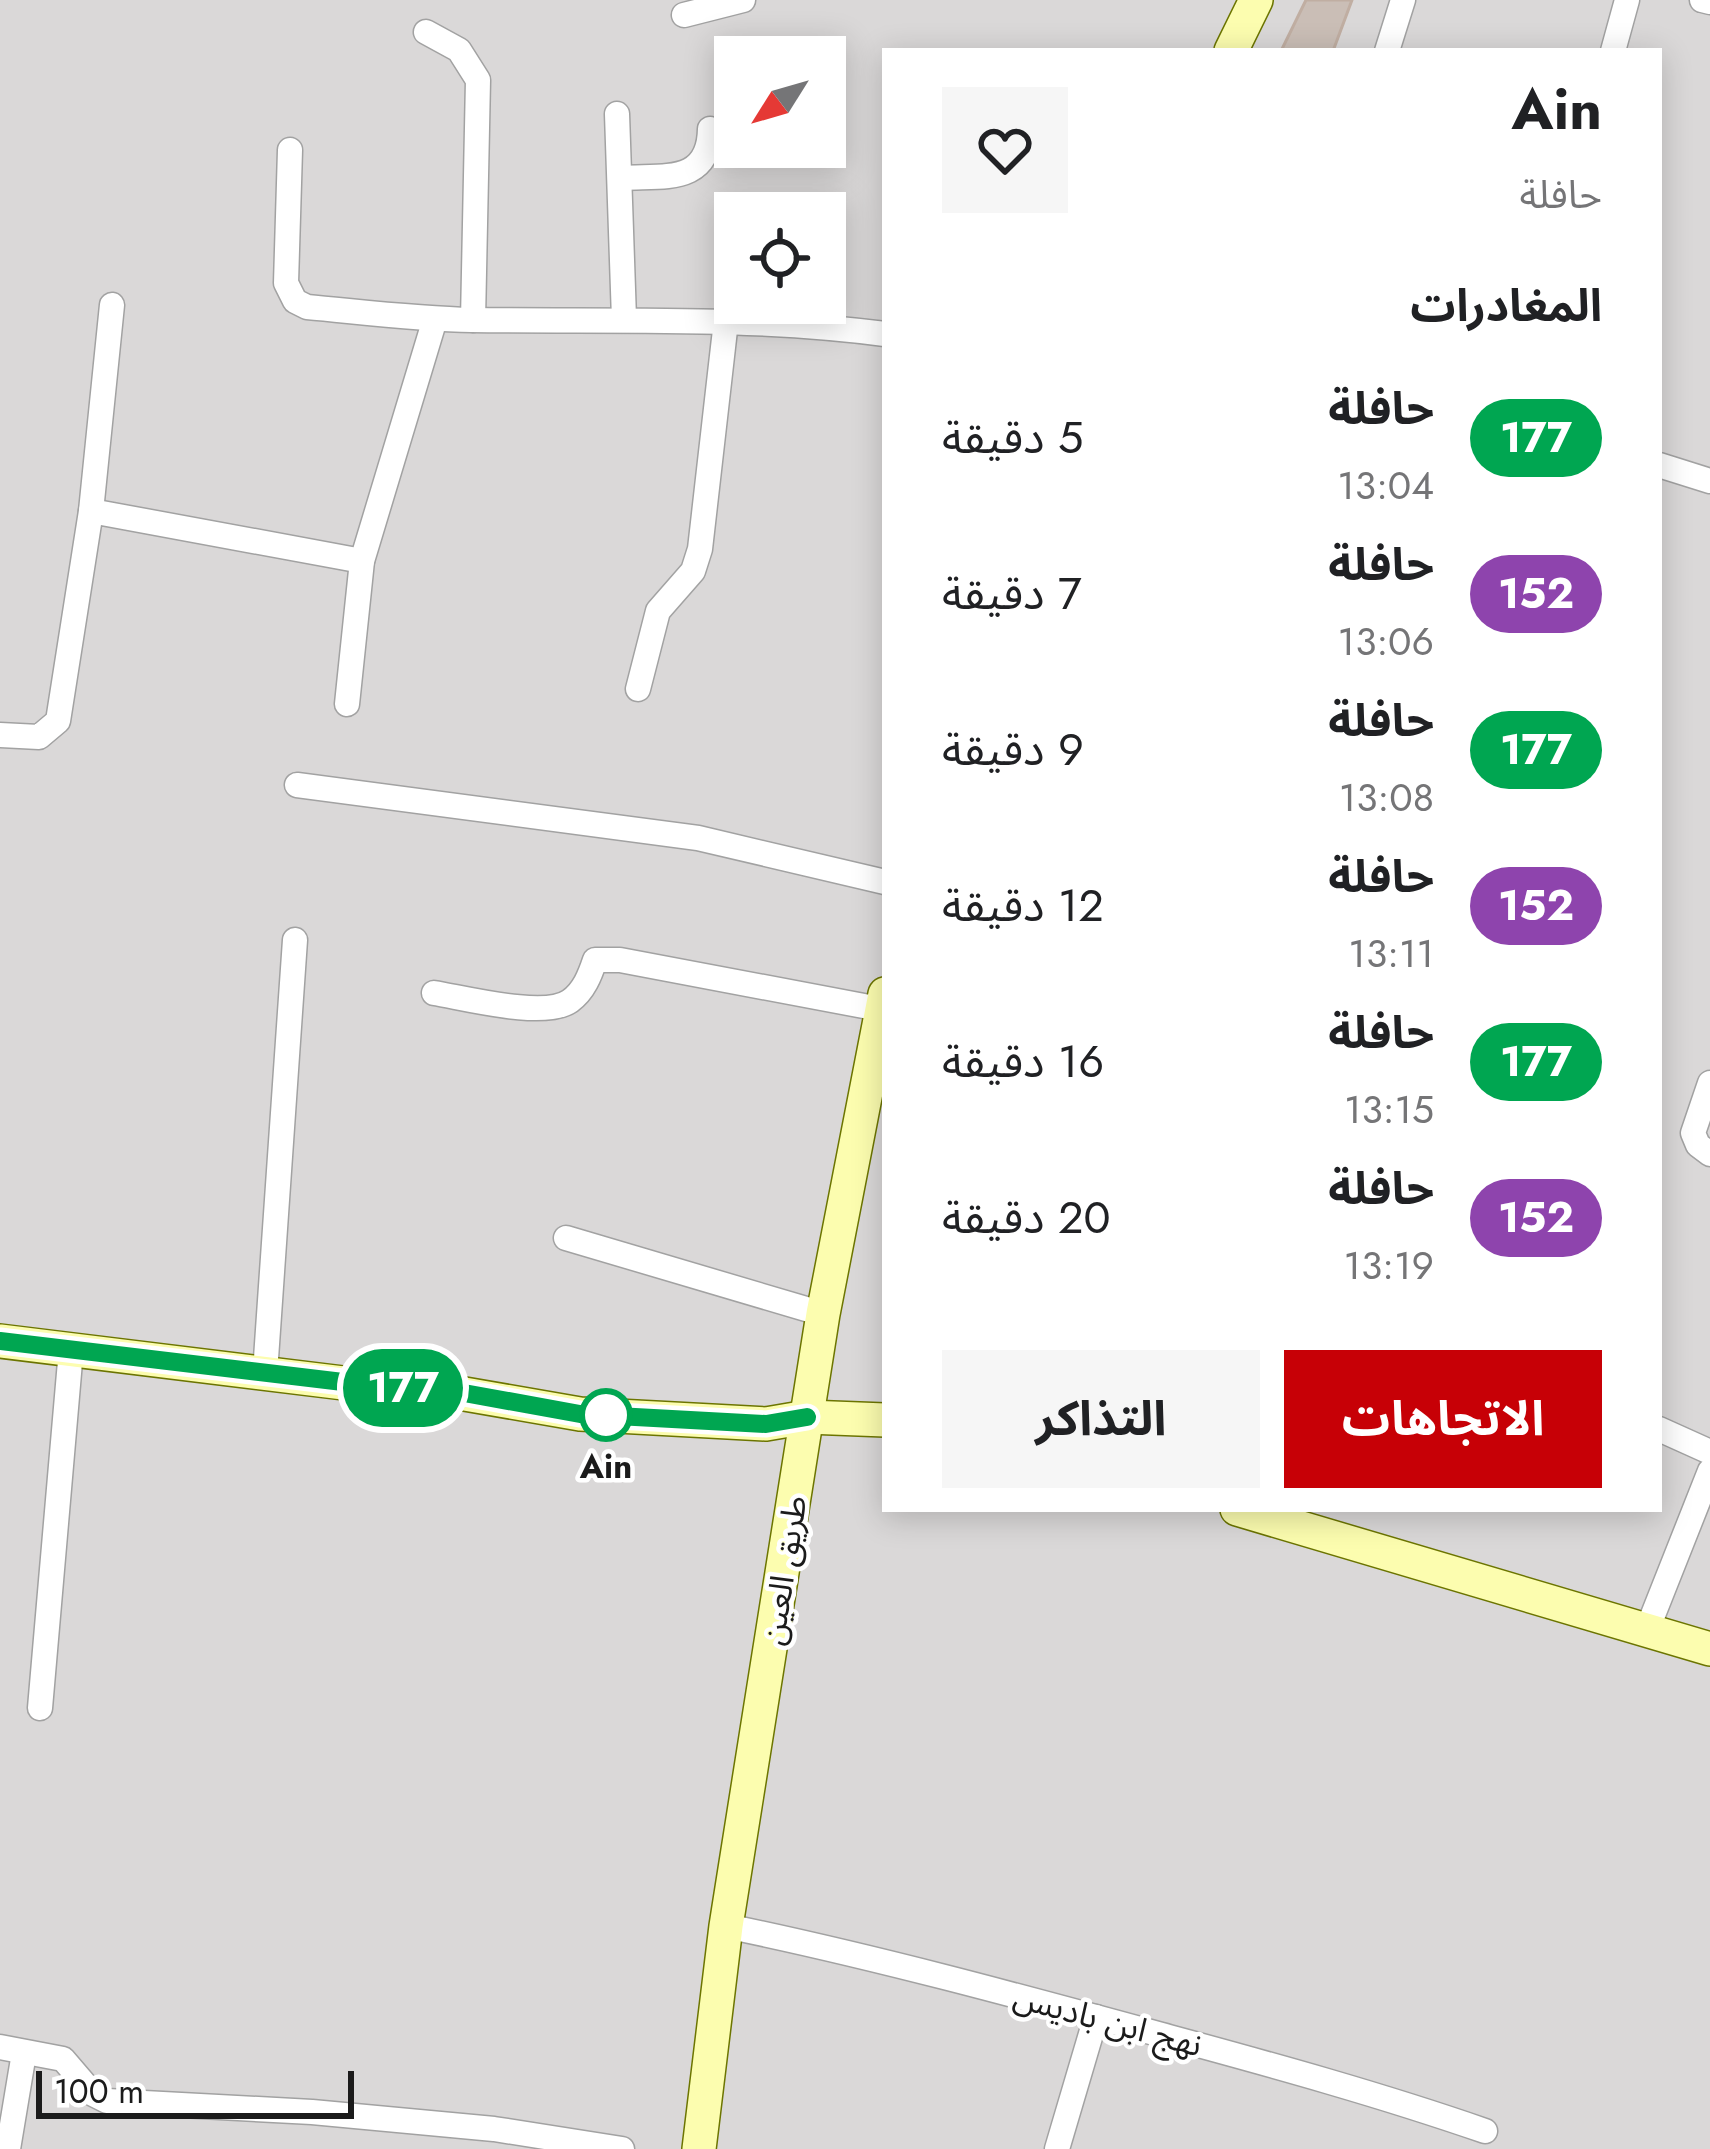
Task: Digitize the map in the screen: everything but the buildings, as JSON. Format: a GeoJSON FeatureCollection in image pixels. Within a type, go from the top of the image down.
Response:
{"type":"FeatureCollection","features":[{"type":"Feature","properties":{"kind":"street"},"geometry":{"type":"LineString","coordinates":[[684,15],[742,0]]}},
{"type":"Feature","properties":{"kind":"street"},"geometry":{"type":"LineString","coordinates":[[1232,48],[1256,0]]}},
{"type":"Feature","properties":{"kind":"street"},"geometry":{"type":"LineString","coordinates":[[1388,48],[1403,0]]}},
{"type":"Feature","properties":{"kind":"street"},"geometry":{"type":"LineString","coordinates":[[1614,48],[1627,0]]}},
{"type":"Feature","properties":{"kind":"street"},"geometry":{"type":"LineString","coordinates":[[426,32],[459,50],[478,80],[473,320]]}},
{"type":"Feature","properties":{"kind":"street"},"geometry":{"type":"LineString","coordinates":[[617,114],[624,319]]}},
{"type":"Feature","properties":{"kind":"street"},"geometry":{"type":"LineString","coordinates":[[622,178],[690,171],[705,158],[710,129]]}},
{"type":"Feature","properties":{"kind":"street"},"geometry":{"type":"LineString","coordinates":[[290,150],[286,283],[295,302],[307,307],[435,319],[714,321]]}},
{"type":"Feature","properties":{"kind":"street"},"geometry":{"type":"LineString","coordinates":[[0,735],[39,737],[58,721],[91,511],[112,305]]}},
{"type":"Feature","properties":{"kind":"street"},"geometry":{"type":"LineString","coordinates":[[347,704],[362,562],[435,319]]}},
{"type":"Feature","properties":{"kind":"street"},"geometry":{"type":"LineString","coordinates":[[638,689],[658,611],[693,571],[700,549],[726,324]]}},
{"type":"Feature","properties":{"kind":"street"},"geometry":{"type":"LineString","coordinates":[[783,324],[882,334]]}},
{"type":"Feature","properties":{"kind":"street"},"geometry":{"type":"LineString","coordinates":[[1662,466],[1710,482]]}},
{"type":"Feature","properties":{"kind":"street"},"geometry":{"type":"LineString","coordinates":[[91,511],[362,562]]}},
{"type":"Feature","properties":{"kind":"street"},"geometry":{"type":"LineString","coordinates":[[298,785],[698,838],[882,881]]}},
{"type":"Feature","properties":{"kind":"street"},"geometry":{"type":"LineString","coordinates":[[265,1373],[296,940]]}},
{"type":"Feature","properties":{"kind":"street"},"geometry":{"type":"LineString","coordinates":[[434,993],[556,1007],[578,994],[596,960],[620,959],[882,1004]]}},
{"type":"Feature","properties":{"kind":"street","name":"طريق العين"},"geometry":{"type":"LineString","coordinates":[[699,2149],[726,1926],[807,1417],[882,1014]]}},
{"type":"Feature","properties":{"kind":"street"},"geometry":{"type":"LineString","coordinates":[[1710,1083],[1693,1133],[1698,1145],[1710,1154]]}},
{"type":"Feature","properties":{"kind":"street"},"geometry":{"type":"LineString","coordinates":[[566,1238],[824,1314]]}},
{"type":"Feature","properties":{"kind":"street"},"geometry":{"type":"LineString","coordinates":[[0,1341],[453,1391],[580,1414],[766,1424],[807,1417],[882,1420]]}},
{"type":"Feature","properties":{"kind":"street"},"geometry":{"type":"LineString","coordinates":[[40,1708],[71,1349]]}},
{"type":"Feature","properties":{"kind":"street"},"geometry":{"type":"LineString","coordinates":[[1662,1430],[1710,1452]]}},
{"type":"Feature","properties":{"kind":"street"},"geometry":{"type":"LineString","coordinates":[[1647,1630],[1710,1471]]}},
{"type":"Feature","properties":{"kind":"street"},"geometry":{"type":"LineString","coordinates":[[1247,1512],[1710,1648]]}},
{"type":"Feature","properties":{"kind":"street","name":"نهج ابن باديس"},"geometry":{"type":"LineString","coordinates":[[726,1926],[942,1975],[1379,2094],[1484,2131]]}},
{"type":"Feature","properties":{"kind":"street"},"geometry":{"type":"LineString","coordinates":[[1057,2149],[1096,2017]]}},
{"type":"Feature","properties":{"kind":"street"},"geometry":{"type":"LineString","coordinates":[[8,2149],[12,2050],[63,2059],[93,2094],[107,2101],[426,2122],[622,2149]]}},
{"type":"Feature","properties":{"kind":"shaded area"},"geometry":{"type":"Polygon","coordinates":[[[0,0],[1710,0],[1710,2149],[0,2149],[0,0]]]}},
{"type":"Feature","properties":{"kind":"bus line","name":"177"},"geometry":{"type":"LineString","coordinates":[[0,1341],[453,1391],[580,1414],[766,1424],[807,1417]]}},
{"type":"Feature","properties":{"kind":"place","name":"Ain"},"geometry":{"type":"Point","coordinates":[606,1415]}}]}
